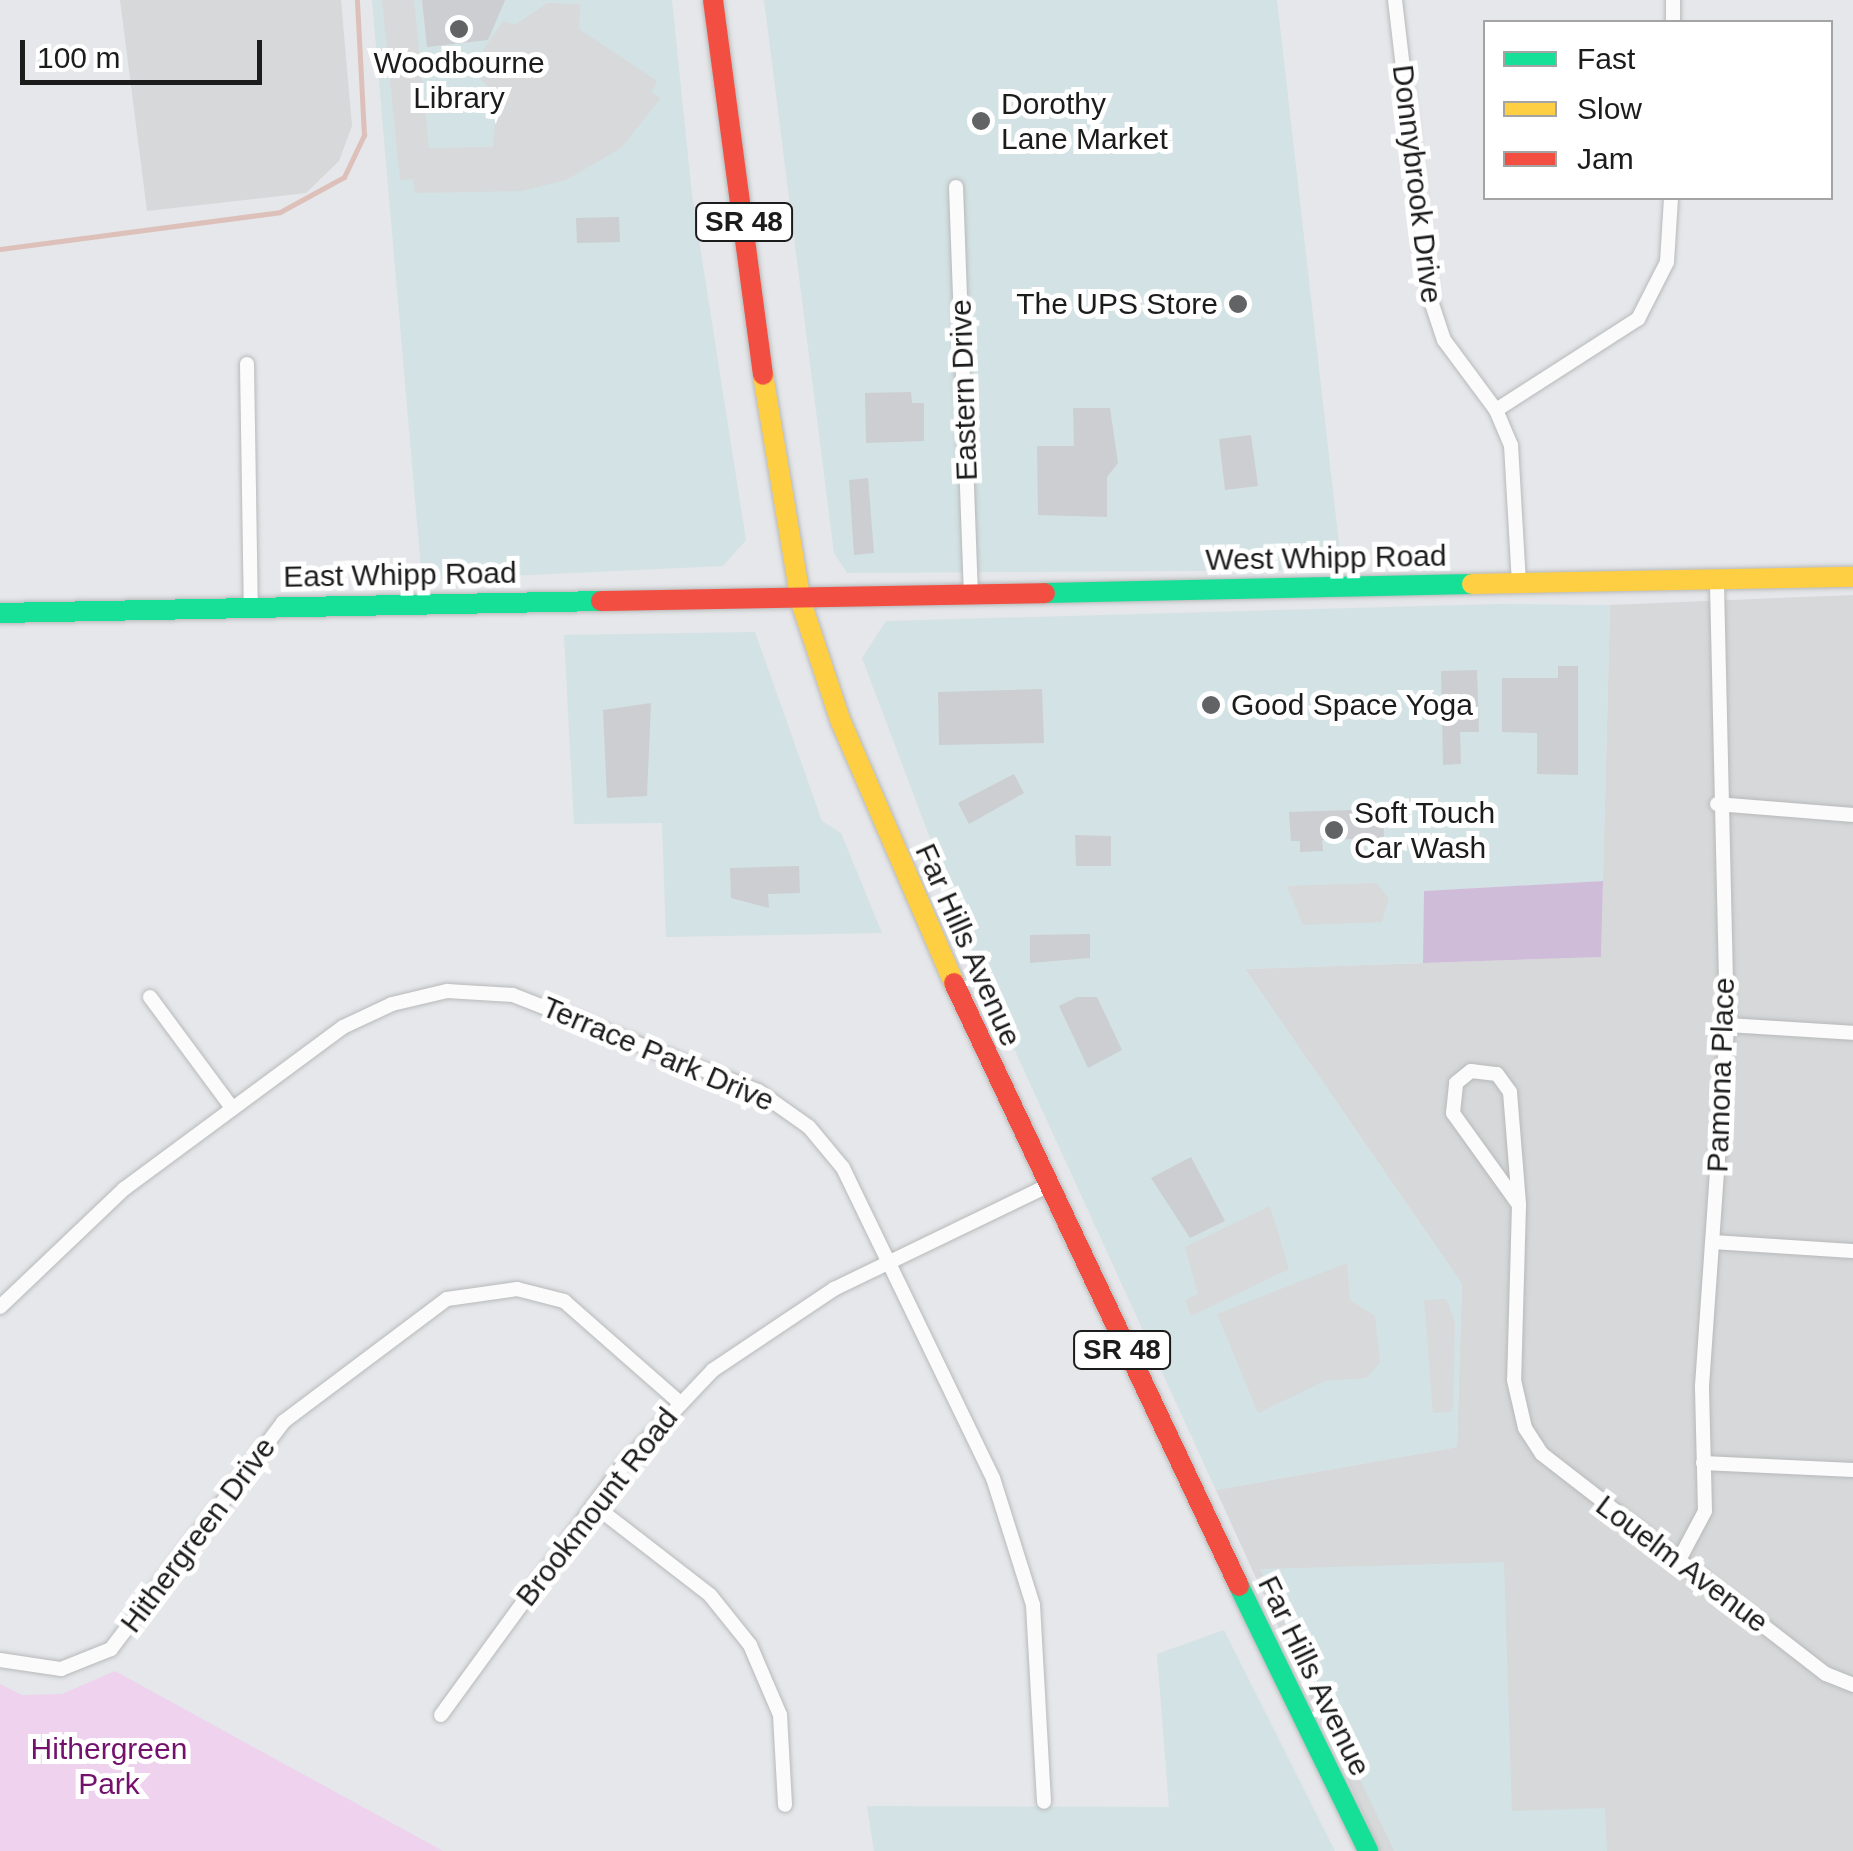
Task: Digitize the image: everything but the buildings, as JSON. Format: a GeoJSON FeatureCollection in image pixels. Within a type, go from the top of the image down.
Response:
{"type":"FeatureCollection","features":[{"type":"Feature","properties":{"kind":"main road","name":"Far Hills Avenue"},"geometry":{"type":"LineString","coordinates":[[713,0],[800,602],[888,836],[1045,1187],[1368,1851]]}},
{"type":"Feature","properties":{"kind":"main road","name":"West Whipp Road"},"geometry":{"type":"LineString","coordinates":[[800,602],[971,594],[1853,577]]}},
{"type":"Feature","properties":{"kind":"main road","name":"East Whipp Road"},"geometry":{"type":"LineString","coordinates":[[0,613],[800,602]]}},
{"type":"Feature","properties":{"kind":"street","name":"Donnybrook Drive"},"geometry":{"type":"LineString","coordinates":[[1394,0],[1432,308],[1454,359],[1496,410],[1515,465],[1519,586]]}},
{"type":"Feature","properties":{"kind":"street","name":"Eastern Drive"},"geometry":{"type":"LineString","coordinates":[[956,187],[971,594]]}},
{"type":"Feature","properties":{"kind":"street"},"geometry":{"type":"LineString","coordinates":[[1496,410],[1638,319],[1667,262],[1671,200]]}},
{"type":"Feature","properties":{"kind":"street"},"geometry":{"type":"LineString","coordinates":[[247,364],[251,608]]}},
{"type":"Feature","properties":{"kind":"street","name":"Pamona Place"},"geometry":{"type":"LineString","coordinates":[[1679,1560],[1705,1512],[1712,1242],[1727,1026],[1717,804],[1716,582]]}},
{"type":"Feature","properties":{"kind":"street"},"geometry":{"type":"LineString","coordinates":[[1717,804],[1853,815]]}},
{"type":"Feature","properties":{"kind":"street","name":"Terrace Park Drive"},"geometry":{"type":"LineString","coordinates":[[1,1305],[78,1227],[232,1108],[366,1014],[447,991],[514,995],[782,1104],[843,1168],[993,1478],[1024,1568],[1041,1674],[1044,1802]]}},
{"type":"Feature","properties":{"kind":"street"},"geometry":{"type":"LineString","coordinates":[[150,997],[232,1108]]}},
{"type":"Feature","properties":{"kind":"street"},"geometry":{"type":"LineString","coordinates":[[1727,1026],[1853,1033]]}},
{"type":"Feature","properties":{"kind":"street"},"geometry":{"type":"LineString","coordinates":[[1471,1072],[1496,1074],[1510,1092],[1520,1205],[1453,1113],[1456,1083],[1471,1072]]}},
{"type":"Feature","properties":{"kind":"street","name":"Brookmount Road"},"geometry":{"type":"LineString","coordinates":[[441,1716],[594,1506],[678,1401],[792,1313],[1045,1187]]}},
{"type":"Feature","properties":{"kind":"street","name":"Louelm Avenue"},"geometry":{"type":"LineString","coordinates":[[1520,1205],[1514,1380],[1525,1428],[1556,1470],[1826,1674],[1853,1685]]}},
{"type":"Feature","properties":{"kind":"street"},"geometry":{"type":"LineString","coordinates":[[1712,1242],[1853,1252]]}},
{"type":"Feature","properties":{"kind":"street","name":"Hithergreen Drive"},"geometry":{"type":"LineString","coordinates":[[0,1660],[61,1669],[111,1649],[283,1422],[447,1299],[518,1289],[564,1301],[599,1323],[678,1401]]}},
{"type":"Feature","properties":{"kind":"street"},"geometry":{"type":"LineString","coordinates":[[1704,1462],[1853,1470]]}},
{"type":"Feature","properties":{"kind":"street"},"geometry":{"type":"LineString","coordinates":[[594,1506],[710,1595],[750,1645],[780,1715],[785,1806]]}},
{"type":"Feature","properties":{"kind":"shaded area"},"geometry":{"type":"Polygon","coordinates":[[[120,0],[341,0],[352,126],[339,161],[306,193],[147,211],[120,0]]]}},
{"type":"Feature","properties":{"kind":"shaded area"},"geometry":{"type":"Polygon","coordinates":[[[372,0],[672,0],[692,195],[746,540],[723,566],[422,580],[372,0]]]}},
{"type":"Feature","properties":{"kind":"shaded area"},"geometry":{"type":"Polygon","coordinates":[[[382,0],[414,0],[429,148],[493,147],[497,94],[481,80],[483,50],[503,21],[515,25],[547,3],[580,4],[579,29],[657,81],[651,92],[661,98],[621,148],[566,180],[522,191],[415,193],[413,179],[400,180],[382,0]]]}},
{"type":"Feature","properties":{"kind":"shaded area"},"geometry":{"type":"Polygon","coordinates":[[[764,0],[1277,0],[1342,570],[847,573],[834,553],[764,0]]]}},
{"type":"Feature","properties":{"kind":"shaded area"},"geometry":{"type":"Polygon","coordinates":[[[1853,595],[1853,1851],[1380,1851],[1216,1490],[1457,1447],[1462,1284],[1245,969],[1601,957],[1610,605],[1853,595]]]}},
{"type":"Feature","properties":{"kind":"shaded area"},"geometry":{"type":"Polygon","coordinates":[[[1500,604],[1610,605],[1603,881],[1425,891],[1423,963],[1245,969],[1462,1284],[1457,1447],[1216,1490],[989,994],[862,658],[886,621],[1500,604]]]}},
{"type":"Feature","properties":{"kind":"shaded area"},"geometry":{"type":"Polygon","coordinates":[[[755,632],[822,821],[841,833],[882,933],[666,937],[662,823],[574,824],[564,635],[755,632]]]}},
{"type":"Feature","properties":{"kind":"shaded area"},"geometry":{"type":"Polygon","coordinates":[[[1603,881],[1601,957],[1423,963],[1424,891],[1603,881]]]}},
{"type":"Feature","properties":{"kind":"shaded area"},"geometry":{"type":"Polygon","coordinates":[[[1376,883],[1389,898],[1382,922],[1303,925],[1287,886],[1376,883]]]}},
{"type":"Feature","properties":{"kind":"shaded area"},"geometry":{"type":"Polygon","coordinates":[[[1270,1206],[1289,1269],[1191,1316],[1185,1300],[1198,1294],[1185,1247],[1270,1206]]]}},
{"type":"Feature","properties":{"kind":"shaded area"},"geometry":{"type":"Polygon","coordinates":[[[1347,1263],[1350,1300],[1375,1316],[1380,1363],[1366,1378],[1325,1381],[1258,1413],[1217,1314],[1347,1263]]]}},
{"type":"Feature","properties":{"kind":"shaded area"},"geometry":{"type":"Polygon","coordinates":[[[1446,1299],[1455,1322],[1453,1404],[1452,1412],[1433,1413],[1424,1300],[1446,1299]]]}},
{"type":"Feature","properties":{"kind":"shaded area"},"geometry":{"type":"Polygon","coordinates":[[[1504,1562],[1512,1811],[1605,1808],[1607,1851],[1394,1851],[1260,1569],[1504,1562]]]}},
{"type":"Feature","properties":{"kind":"shaded area"},"geometry":{"type":"Polygon","coordinates":[[[1224,1630],[1335,1851],[874,1851],[867,1806],[1169,1807],[1157,1654],[1224,1630]]]}},
{"type":"Feature","properties":{"kind":"green space","name":"Hithergreen Park"},"geometry":{"type":"Polygon","coordinates":[[[115,1671],[443,1851],[0,1851],[0,1684],[22,1695],[62,1694],[115,1671]]]}},
{"type":"Feature","properties":{"kind":"waterway"},"geometry":{"type":"LineString","coordinates":[[0,249],[280,212],[344,177],[364,135],[357,0]]}},
{"type":"Feature","properties":{"kind":"traffic: fast"},"geometry":{"type":"LineString","coordinates":[[1045,593],[1472,584]]}},
{"type":"Feature","properties":{"kind":"traffic: fast"},"geometry":{"type":"LineString","coordinates":[[0,613],[601,601]]}},
{"type":"Feature","properties":{"kind":"traffic: fast"},"geometry":{"type":"LineString","coordinates":[[1239,1586],[1368,1851]]}},
{"type":"Feature","properties":{"kind":"traffic: slow"},"geometry":{"type":"LineString","coordinates":[[763,375],[801,602],[841,722],[954,983]]}},
{"type":"Feature","properties":{"kind":"traffic: slow"},"geometry":{"type":"LineString","coordinates":[[1472,584],[1853,577]]}},
{"type":"Feature","properties":{"kind":"traffic: jam"},"geometry":{"type":"LineString","coordinates":[[713,0],[763,375]]}},
{"type":"Feature","properties":{"kind":"traffic: jam"},"geometry":{"type":"LineString","coordinates":[[601,601],[1045,593]]}},
{"type":"Feature","properties":{"kind":"traffic: jam"},"geometry":{"type":"LineString","coordinates":[[954,983],[1239,1586]]}},
{"type":"Feature","properties":{"kind":"place","name":"Woodbourne Library"},"geometry":{"type":"Point","coordinates":[459,29]}},
{"type":"Feature","properties":{"kind":"place","name":"Dorothy Lane Market"},"geometry":{"type":"Point","coordinates":[981,121]}},
{"type":"Feature","properties":{"kind":"place","name":"The UPS Store"},"geometry":{"type":"Point","coordinates":[1238,304]}},
{"type":"Feature","properties":{"kind":"place","name":"Good Space Yoga"},"geometry":{"type":"Point","coordinates":[1211,705]}},
{"type":"Feature","properties":{"kind":"place","name":"Soft Touch Car Wash"},"geometry":{"type":"Point","coordinates":[1334,830]}}]}
